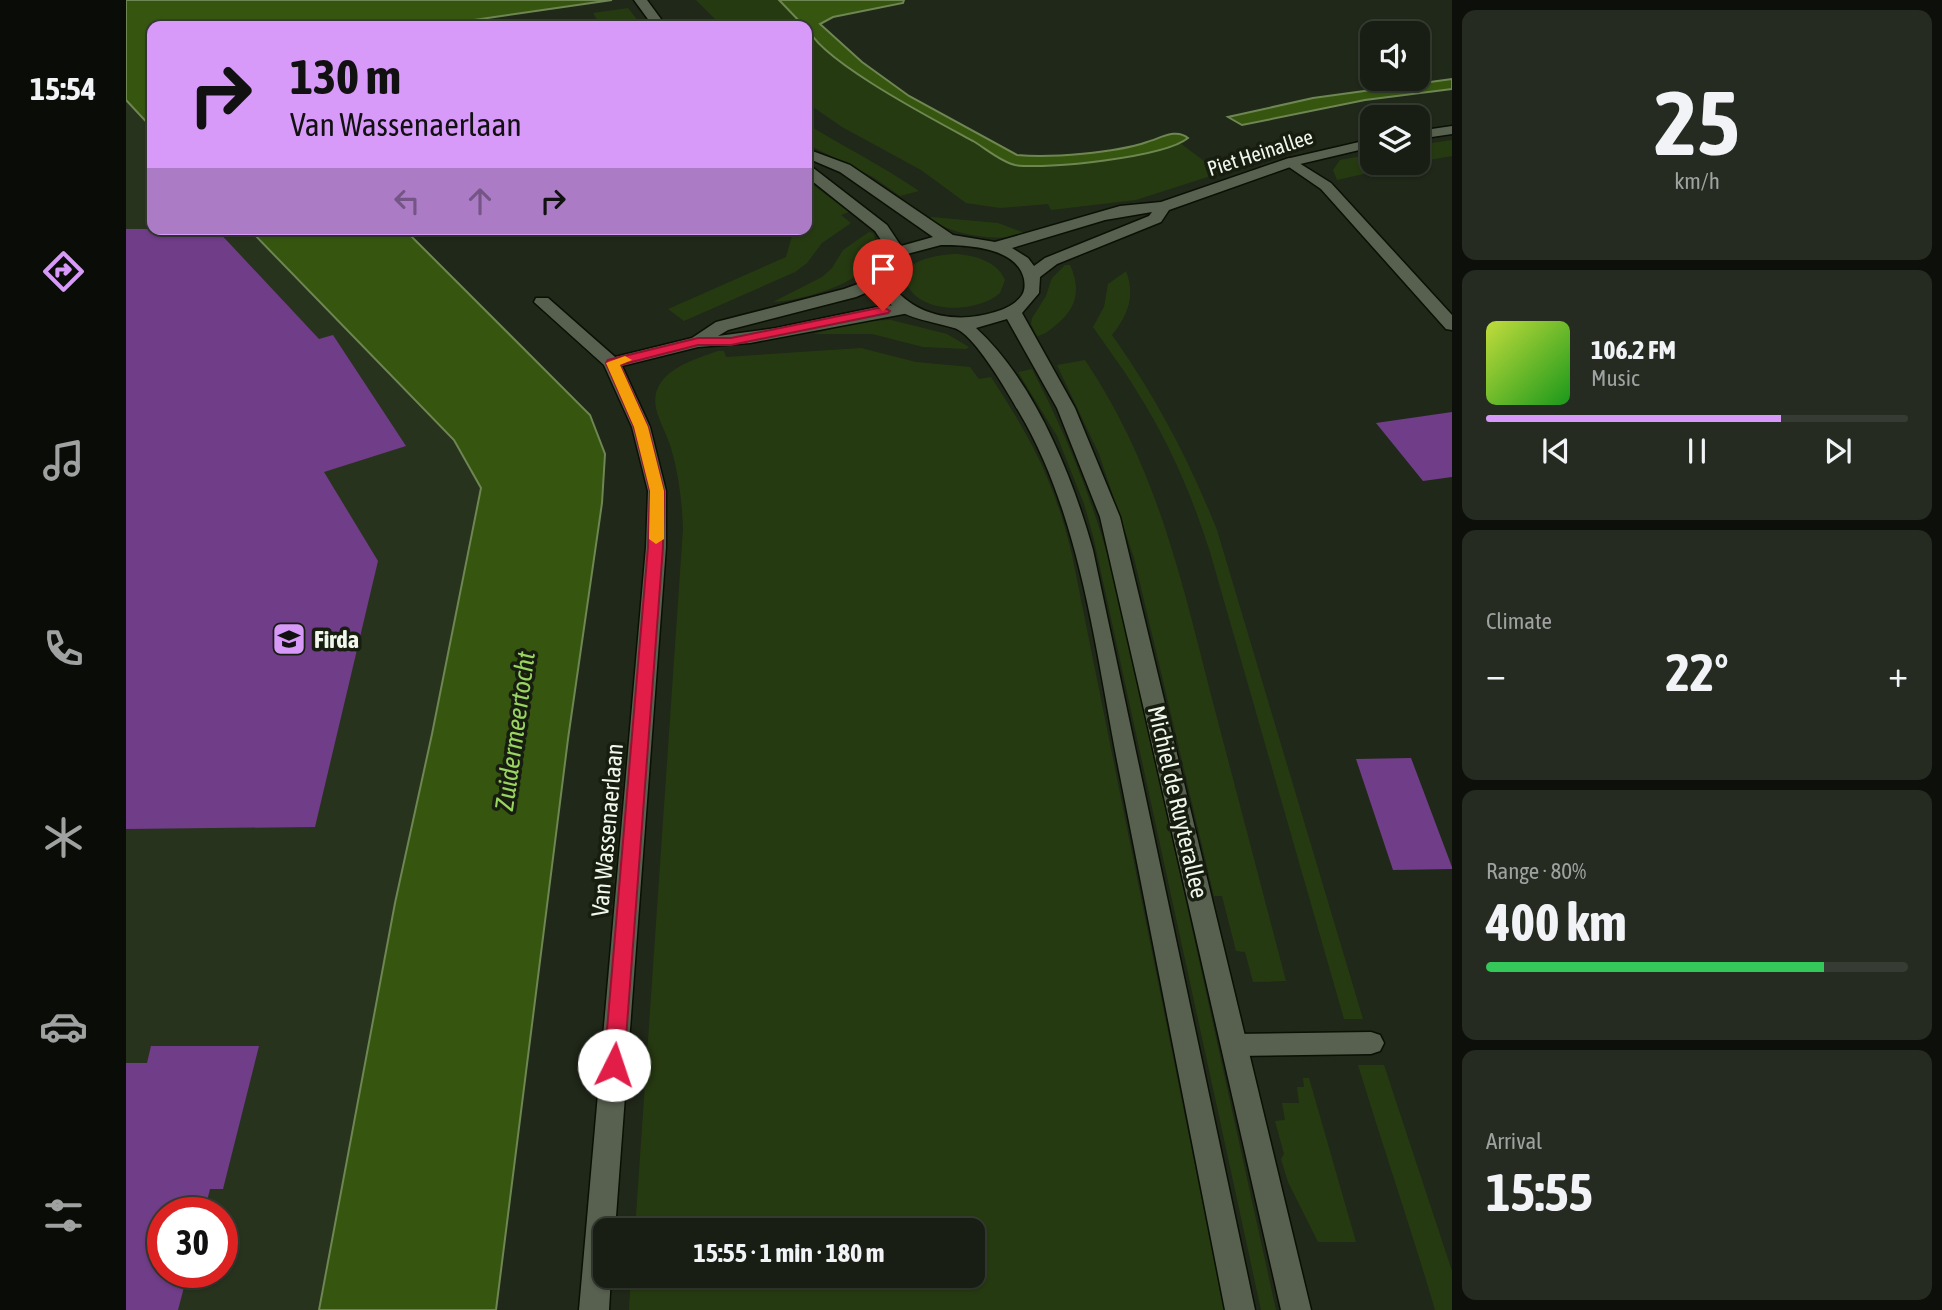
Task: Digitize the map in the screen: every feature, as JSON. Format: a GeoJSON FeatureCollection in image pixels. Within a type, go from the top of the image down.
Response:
{"type":"FeatureCollection","features":[{"type":"Feature","properties":{"kind":"main road"},"geometry":{"type":"LineString","coordinates":[[640,0],[656,21]]}},
{"type":"Feature","properties":{"kind":"main road"},"geometry":{"type":"LineString","coordinates":[[1430,133],[1452,130]]}},
{"type":"Feature","properties":{"kind":"main road","name":"Piet Heinallee"},"geometry":{"type":"LineString","coordinates":[[995,247],[1026,242],[1137,206],[1163,207],[1291,162],[1360,146]]}},
{"type":"Feature","properties":{"kind":"main road"},"geometry":{"type":"LineString","coordinates":[[812,155],[844,169],[926,228],[950,240]]}},
{"type":"Feature","properties":{"kind":"main road"},"geometry":{"type":"LineString","coordinates":[[1291,162],[1326,187],[1452,325]]}},
{"type":"Feature","properties":{"kind":"main road"},"geometry":{"type":"LineString","coordinates":[[812,174],[881,228],[898,253]]}},
{"type":"Feature","properties":{"kind":"main road","name":"Piet Heinallee"},"geometry":{"type":"LineString","coordinates":[[1032,275],[1051,261],[1155,219],[1163,207]]}},
{"type":"Feature","properties":{"kind":"main road"},"geometry":{"type":"LineString","coordinates":[[950,240],[995,247],[1018,259],[1032,275],[1033,286],[1029,297],[1013,312],[988,320],[958,323],[929,319],[903,309],[887,296],[880,281],[882,268],[898,253],[921,243],[950,240]]}},
{"type":"Feature","properties":{"kind":"main road"},"geometry":{"type":"LineString","coordinates":[[698,342],[722,326],[850,293],[880,281]]}},
{"type":"Feature","properties":{"kind":"main road","name":"Van Wassenaerlaan"},"geometry":{"type":"LineString","coordinates":[[542,302],[612,363],[641,427],[657,491],[655,561],[594,1310]]}},
{"type":"Feature","properties":{"kind":"main road"},"geometry":{"type":"LineString","coordinates":[[612,363],[698,342],[731,342],[864,314],[903,309]]}},
{"type":"Feature","properties":{"kind":"main road","name":"Michiel de Ruyterallee"},"geometry":{"type":"LineString","coordinates":[[1013,312],[1026,339],[1047,370],[1082,443],[1110,517],[1296,1310]]}},
{"type":"Feature","properties":{"kind":"main road","name":"Michiel de Ruyterallee"},"geometry":{"type":"LineString","coordinates":[[958,323],[972,332],[986,347],[1028,410],[1048,445],[1072,507],[1097,610],[1240,1310]]}},
{"type":"Feature","properties":{"kind":"main road"},"geometry":{"type":"LineString","coordinates":[[1234,1045],[1370,1043]]}},
{"type":"Feature","properties":{"kind":"shaded area"},"geometry":{"type":"Polygon","coordinates":[[[696,0],[779,0],[799,21],[717,21],[696,0]]]}},
{"type":"Feature","properties":{"kind":"shaded area"},"geometry":{"type":"Polygon","coordinates":[[[628,8],[638,21],[598,21],[593,13],[628,8]]]}},
{"type":"Feature","properties":{"kind":"shaded area"},"geometry":{"type":"Polygon","coordinates":[[[812,35],[818,42],[1012,164],[1140,155],[1180,143],[1220,173],[1136,200],[1051,210],[1048,204],[1000,208],[966,203],[921,170],[842,127],[812,106],[812,35]]]}},
{"type":"Feature","properties":{"kind":"shaded area"},"geometry":{"type":"Polygon","coordinates":[[[147,81],[147,235],[337,235],[541,461],[409,1310],[126,1310],[126,83],[147,81]]]}},
{"type":"Feature","properties":{"kind":"shaded area"},"geometry":{"type":"Polygon","coordinates":[[[812,127],[919,191],[900,196],[873,177],[812,146],[812,127]]]}},
{"type":"Feature","properties":{"kind":"shaded area"},"geometry":{"type":"Polygon","coordinates":[[[1452,140],[1452,156],[1430,160],[1430,143],[1452,140]]]}},
{"type":"Feature","properties":{"kind":"shaded area"},"geometry":{"type":"Polygon","coordinates":[[[1360,156],[1360,175],[1337,180],[1333,170],[1340,160],[1360,156]]]}},
{"type":"Feature","properties":{"kind":"shaded area"},"geometry":{"type":"Polygon","coordinates":[[[812,184],[849,212],[841,215],[851,223],[822,243],[807,263],[795,272],[684,321],[668,309],[786,257],[792,235],[812,235],[812,184]]]}},
{"type":"Feature","properties":{"kind":"shaded area"},"geometry":{"type":"Polygon","coordinates":[[[929,218],[998,223],[1027,234],[976,236],[950,229],[929,218]]]}},
{"type":"Feature","properties":{"kind":"shaded area"},"geometry":{"type":"Polygon","coordinates":[[[869,232],[873,233],[876,249],[871,262],[859,274],[823,291],[773,302],[822,277],[832,268],[843,250],[869,232]]]}},
{"type":"Feature","properties":{"kind":"shaded area"},"geometry":{"type":"Polygon","coordinates":[[[957,254],[978,258],[997,268],[1005,280],[1000,293],[979,304],[953,308],[927,303],[909,288],[905,279],[912,265],[930,258],[957,254]]]}},
{"type":"Feature","properties":{"kind":"shaded area"},"geometry":{"type":"Polygon","coordinates":[[[1065,265],[1070,265],[1075,282],[1073,305],[1063,319],[1037,336],[1031,324],[1032,318],[1046,296],[1052,278],[1065,265]]]}},
{"type":"Feature","properties":{"kind":"shaded area"},"geometry":{"type":"Polygon","coordinates":[[[1126,271],[1130,298],[1122,321],[1112,335],[1170,430],[1217,530],[1363,1019],[1344,1019],[1210,552],[1195,510],[1159,428],[1093,327],[1104,307],[1108,284],[1126,271]]]}},
{"type":"Feature","properties":{"kind":"shaded area"},"geometry":{"type":"Polygon","coordinates":[[[891,320],[947,334],[969,347],[923,347],[872,334],[813,334],[861,321],[891,320]]]}},
{"type":"Feature","properties":{"kind":"shaded area"},"geometry":{"type":"Polygon","coordinates":[[[861,348],[916,362],[970,367],[979,379],[991,377],[1030,441],[1058,505],[1072,555],[1224,1310],[629,1310],[630,1288],[985,1288],[985,1218],[636,1218],[683,529],[676,468],[657,413],[656,396],[659,385],[675,369],[718,351],[724,351],[726,357],[861,348]]]}},
{"type":"Feature","properties":{"kind":"shaded area"},"geometry":{"type":"Polygon","coordinates":[[[1085,360],[1110,400],[1130,440],[1163,522],[1188,607],[1286,981],[1253,982],[1245,952],[1236,951],[1222,896],[1214,896],[1134,558],[1099,454],[1057,365],[1085,360]]]}},
{"type":"Feature","properties":{"kind":"shaded area"},"geometry":{"type":"Polygon","coordinates":[[[1032,369],[1082,478],[1118,593],[1276,1310],[1261,1310],[1094,540],[1084,504],[1057,436],[1018,372],[1032,369]]]}},
{"type":"Feature","properties":{"kind":"shaded area"},"geometry":{"type":"Polygon","coordinates":[[[1358,1065],[1384,1065],[1452,1271],[1452,1310],[1435,1310],[1358,1065]]]}},
{"type":"Feature","properties":{"kind":"shaded area"},"geometry":{"type":"Polygon","coordinates":[[[1303,1078],[1309,1078],[1356,1242],[1318,1242],[1288,1182],[1275,1121],[1285,1120],[1282,1103],[1299,1103],[1297,1087],[1304,1087],[1303,1078]]]}},
{"type":"Feature","properties":{"kind":"water"},"geometry":{"type":"Polygon","coordinates":[[[126,0],[612,0],[467,21],[147,21],[147,123],[126,100],[126,0]]]}},
{"type":"Feature","properties":{"kind":"water"},"geometry":{"type":"Polygon","coordinates":[[[779,0],[904,0],[903,3],[833,17],[820,24],[862,62],[909,96],[1017,155],[1101,152],[1134,146],[1173,134],[1188,138],[1156,151],[1131,156],[1052,166],[1015,165],[855,72],[815,40],[812,35],[812,21],[799,21],[779,0]]]}},
{"type":"Feature","properties":{"kind":"water"},"geometry":{"type":"Polygon","coordinates":[[[1452,79],[1452,89],[1365,100],[1242,125],[1228,117],[1313,98],[1364,91],[1430,91],[1430,82],[1452,79]]]}},
{"type":"Feature","properties":{"kind":"water","name":"Zuidermeertocht"},"geometry":{"type":"Polygon","coordinates":[[[255,235],[410,235],[590,415],[605,454],[602,503],[568,739],[496,1310],[319,1310],[395,903],[481,488],[454,440],[255,235]]]}},
{"type":"Feature","properties":{"kind":"building"},"geometry":{"type":"Polygon","coordinates":[[[126,229],[147,229],[147,235],[222,235],[319,339],[333,335],[406,446],[324,472],[378,561],[315,827],[126,829],[126,229]]]}},
{"type":"Feature","properties":{"kind":"building"},"geometry":{"type":"Polygon","coordinates":[[[1452,412],[1452,477],[1423,481],[1376,423],[1452,412]]]}},
{"type":"Feature","properties":{"kind":"building"},"geometry":{"type":"Polygon","coordinates":[[[1411,758],[1452,869],[1393,870],[1356,759],[1411,758]]]}},
{"type":"Feature","properties":{"kind":"building"},"geometry":{"type":"Polygon","coordinates":[[[151,1046],[259,1046],[223,1189],[210,1189],[208,1197],[147,1197],[147,1288],[184,1288],[178,1310],[126,1310],[126,1063],[147,1063],[151,1046]]]}},
{"type":"Feature","properties":{"kind":"slow traffic"},"geometry":{"type":"LineString","coordinates":[[625,360],[612,363],[641,427],[657,491],[656,539]]}},
{"type":"Feature","properties":{"kind":"place","name":"Firda"},"geometry":{"type":"Point","coordinates":[289,639]}},
{"type":"Feature","properties":{"kind":"route"},"geometry":{"type":"LineString","coordinates":[[614,1065],[656,547],[657,491],[641,427],[612,363],[698,342],[731,342],[883,311]]}}]}
